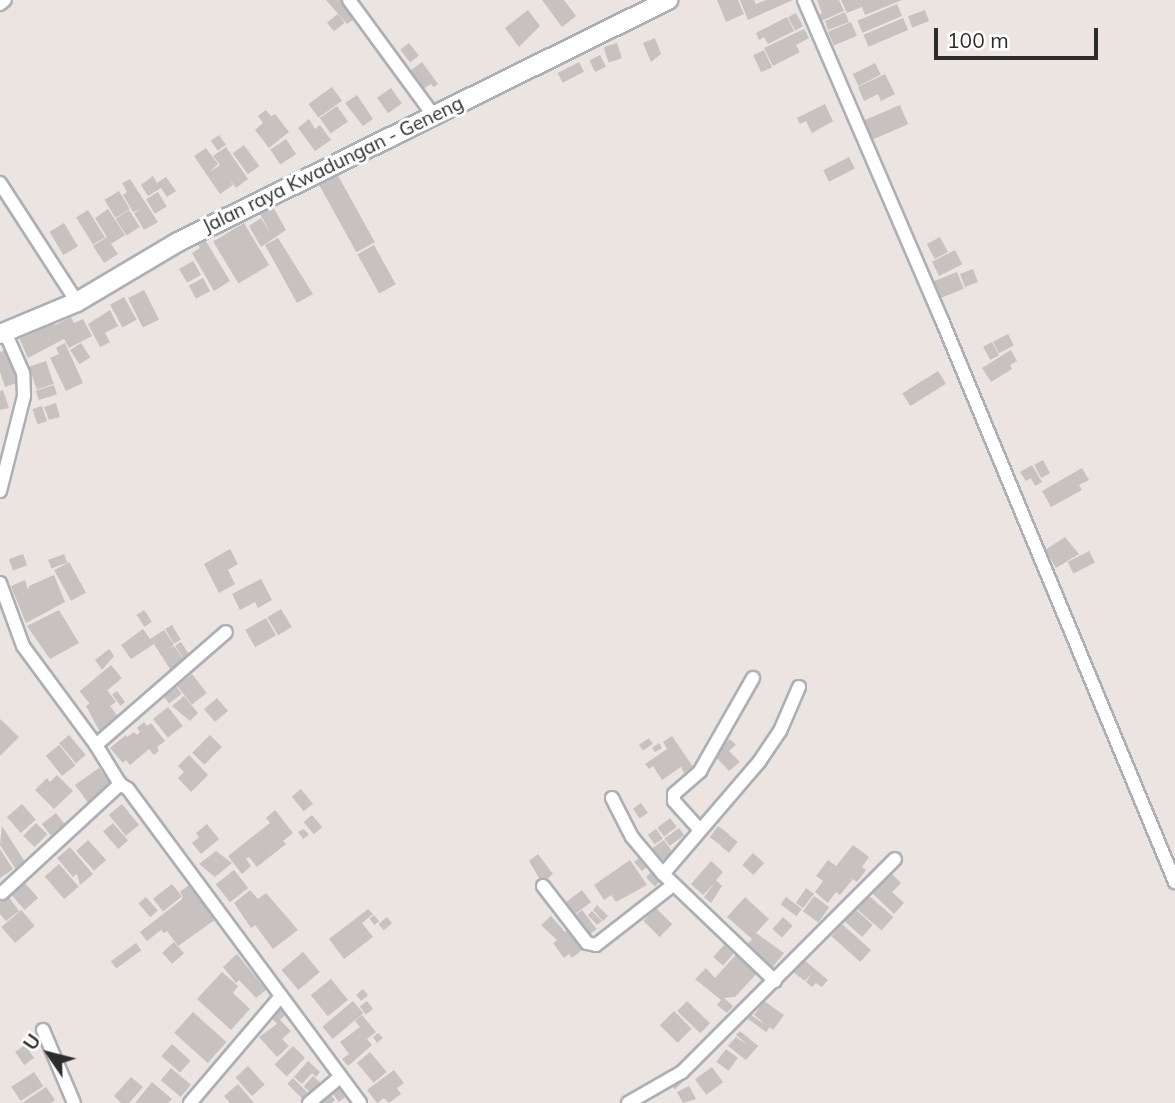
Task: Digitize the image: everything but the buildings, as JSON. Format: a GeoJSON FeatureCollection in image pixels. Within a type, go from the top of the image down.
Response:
{"type":"FeatureCollection","features":[{"type":"Feature","properties":{"kind":"main road","name":"Jalan raya Kwadungan - Geneng"},"geometry":{"type":"LineString","coordinates":[[2,333],[76,302],[190,236],[668,0]]}},
{"type":"Feature","properties":{"kind":"street"},"geometry":{"type":"LineString","coordinates":[[0,4],[5,0]]}},
{"type":"Feature","properties":{"kind":"street"},"geometry":{"type":"LineString","coordinates":[[349,0],[433,116]]}},
{"type":"Feature","properties":{"kind":"street"},"geometry":{"type":"LineString","coordinates":[[804,0],[941,318],[1175,882]]}},
{"type":"Feature","properties":{"kind":"street"},"geometry":{"type":"LineString","coordinates":[[0,183],[76,302]]}},
{"type":"Feature","properties":{"kind":"street"},"geometry":{"type":"LineString","coordinates":[[0,491],[24,396],[23,373],[2,333]]}},
{"type":"Feature","properties":{"kind":"street"},"geometry":{"type":"LineString","coordinates":[[0,583],[23,646],[96,745],[120,784],[128,789],[360,1103]]}},
{"type":"Feature","properties":{"kind":"street"},"geometry":{"type":"LineString","coordinates":[[96,745],[226,632]]}},
{"type":"Feature","properties":{"kind":"street"},"geometry":{"type":"LineString","coordinates":[[700,830],[674,800],[674,794],[700,771],[753,678]]}},
{"type":"Feature","properties":{"kind":"street"},"geometry":{"type":"LineString","coordinates":[[663,874],[773,743],[799,687]]}},
{"type":"Feature","properties":{"kind":"street"},"geometry":{"type":"LineString","coordinates":[[2,893],[120,784]]}},
{"type":"Feature","properties":{"kind":"street"},"geometry":{"type":"LineString","coordinates":[[612,798],[632,837],[663,874],[775,981]]}},
{"type":"Feature","properties":{"kind":"street"},"geometry":{"type":"LineString","coordinates":[[628,1103],[682,1072],[895,859]]}},
{"type":"Feature","properties":{"kind":"street"},"geometry":{"type":"LineString","coordinates":[[543,886],[586,943],[596,945],[673,885]]}},
{"type":"Feature","properties":{"kind":"street"},"geometry":{"type":"LineString","coordinates":[[190,1103],[281,996]]}},
{"type":"Feature","properties":{"kind":"street"},"geometry":{"type":"LineString","coordinates":[[43,1030],[74,1103]]}},
{"type":"Feature","properties":{"kind":"street"},"geometry":{"type":"LineString","coordinates":[[309,1103],[340,1077]]}}]}
